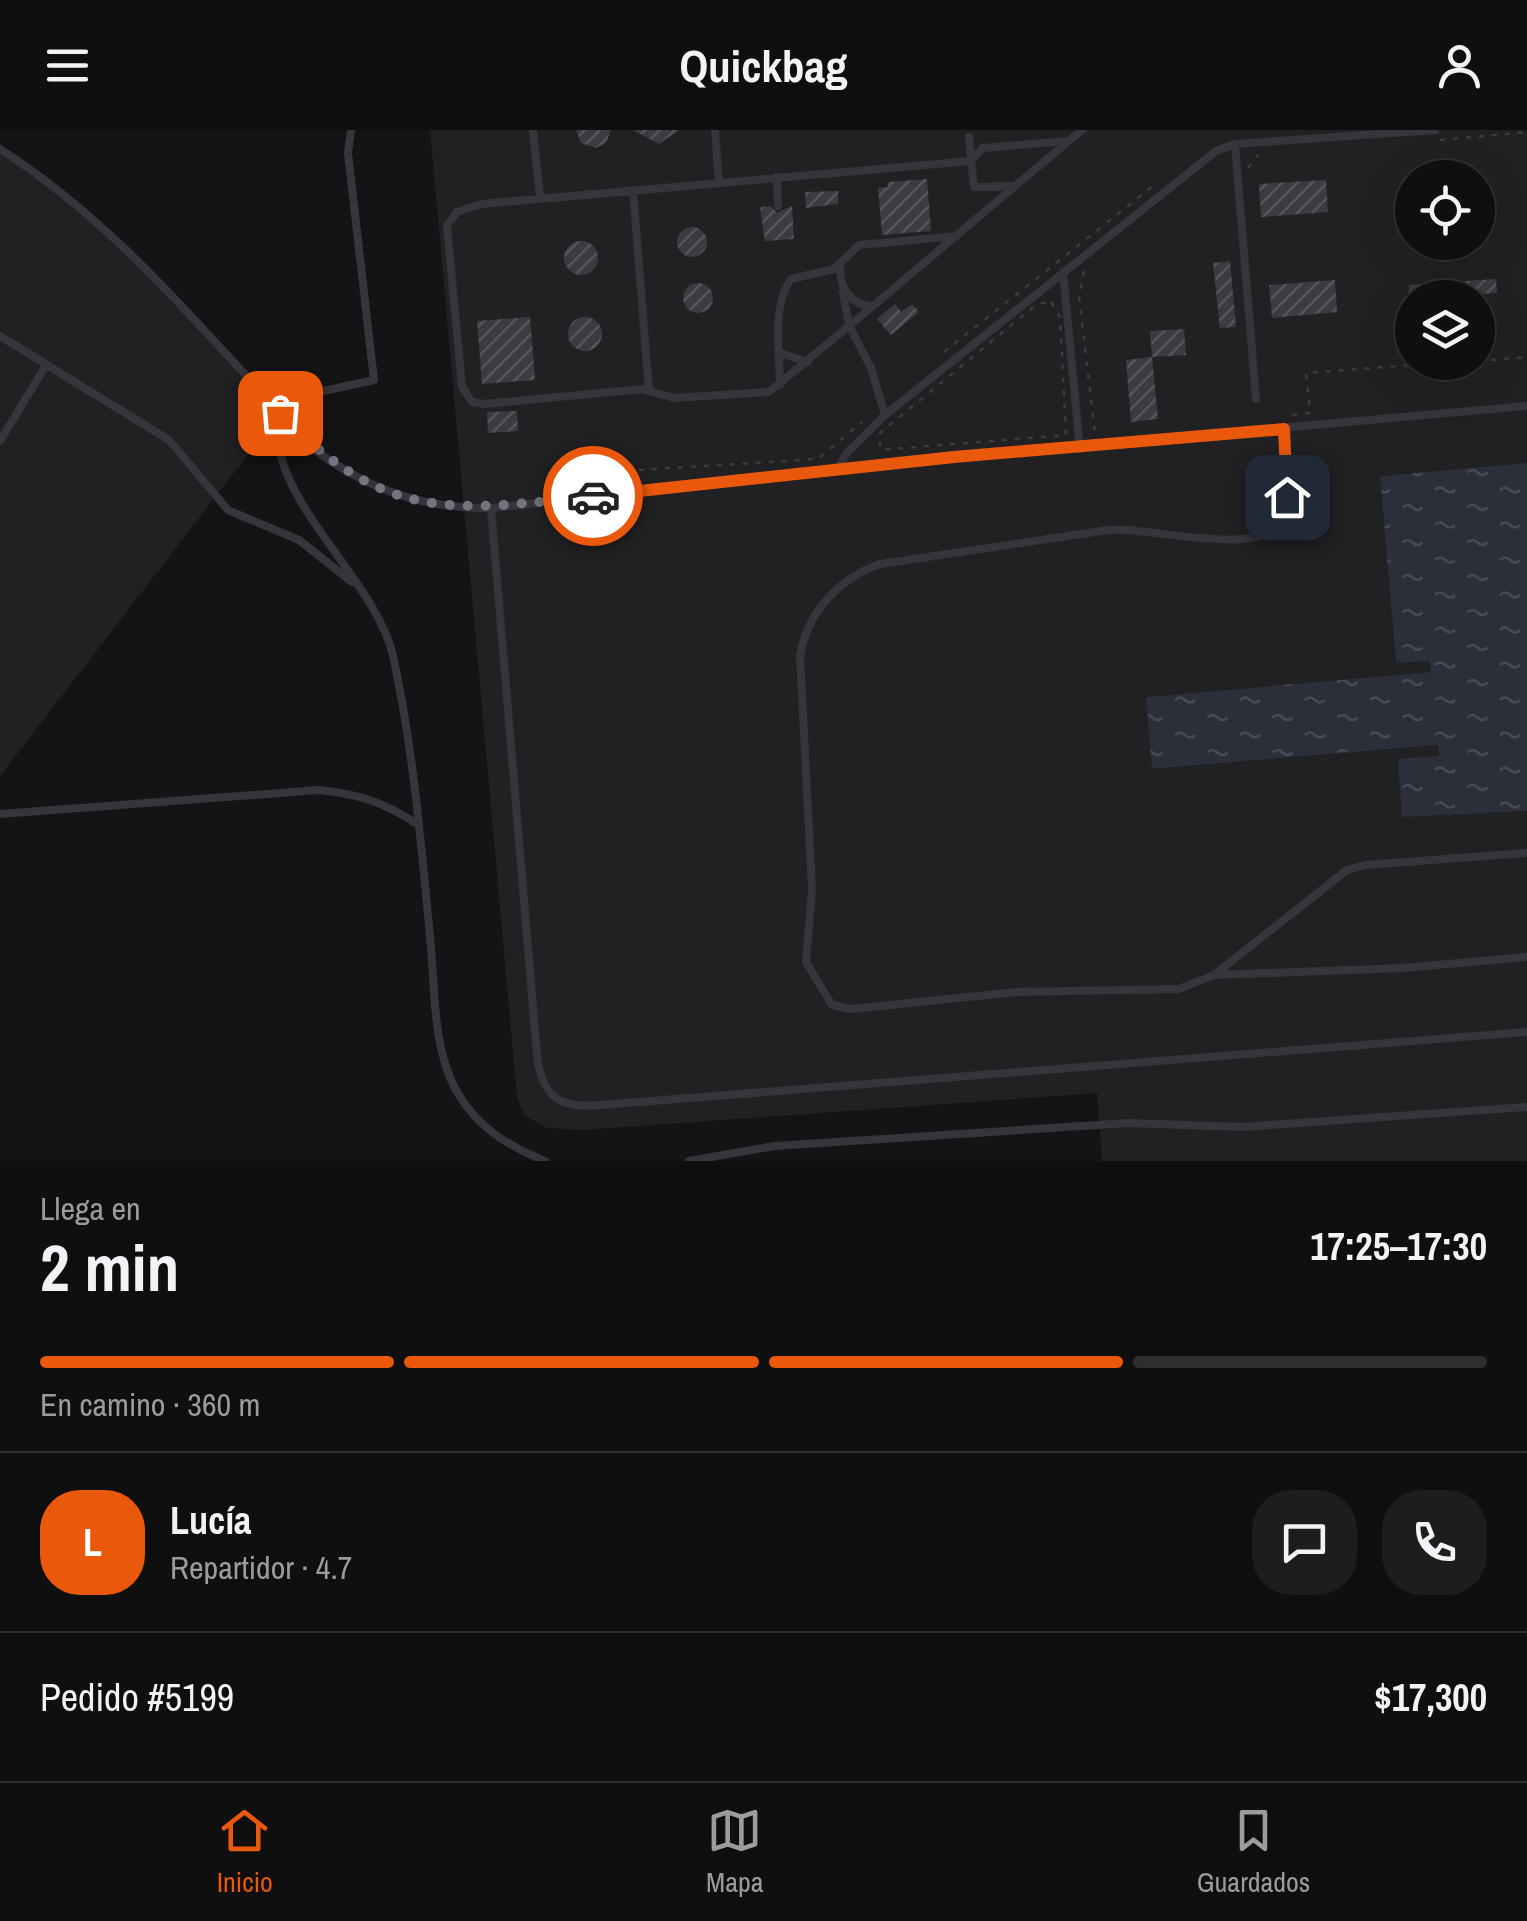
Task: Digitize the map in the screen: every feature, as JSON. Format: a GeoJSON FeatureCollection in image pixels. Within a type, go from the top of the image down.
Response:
{"type":"FeatureCollection","features":[{"type":"Feature","properties":{"kind":"lane"},"geometry":{"type":"LineString","coordinates":[[280,413],[319,392],[374,380],[348,153],[351,130]]}},
{"type":"Feature","properties":{"kind":"lane"},"geometry":{"type":"LineString","coordinates":[[533,130],[540,198]]}},
{"type":"Feature","properties":{"kind":"lane"},"geometry":{"type":"LineString","coordinates":[[715,130],[720,182]]}},
{"type":"Feature","properties":{"kind":"lane"},"geometry":{"type":"LineString","coordinates":[[983,148],[972,161],[464,207],[448,226],[466,396],[484,404],[650,391],[674,398],[770,392],[1082,130]]}},
{"type":"Feature","properties":{"kind":"lane"},"geometry":{"type":"LineString","coordinates":[[837,471],[846,454],[885,416],[1216,151],[1235,144],[1434,130]]}},
{"type":"Feature","properties":{"kind":"lane"},"geometry":{"type":"LineString","coordinates":[[968,134],[983,148],[1068,141]]}},
{"type":"Feature","properties":{"kind":"lane"},"geometry":{"type":"LineString","coordinates":[[968,134],[974,187],[1014,186]]}},
{"type":"Feature","properties":{"kind":"lane"},"geometry":{"type":"LineString","coordinates":[[1235,144],[1256,399]]}},
{"type":"Feature","properties":{"kind":"lane"},"geometry":{"type":"LineString","coordinates":[[1029,147],[1034,155],[1034,171]]}},
{"type":"Feature","properties":{"kind":"lane"},"geometry":{"type":"LineString","coordinates":[[0,149],[69,196],[122,242],[280,413],[330,461],[388,493],[422,503],[491,508],[954,457],[1080,449],[1527,406]]}},
{"type":"Feature","properties":{"kind":"lane"},"geometry":{"type":"LineString","coordinates":[[777,177],[778,206]]}},
{"type":"Feature","properties":{"kind":"lane"},"geometry":{"type":"LineString","coordinates":[[633,190],[650,391]]}},
{"type":"Feature","properties":{"kind":"lane"},"geometry":{"type":"LineString","coordinates":[[885,416],[871,368],[850,326],[840,265],[848,252],[859,246],[956,236]]}},
{"type":"Feature","properties":{"kind":"lane"},"geometry":{"type":"LineString","coordinates":[[780,385],[780,315],[786,285],[798,274],[840,265]]}},
{"type":"Feature","properties":{"kind":"lane"},"geometry":{"type":"LineString","coordinates":[[1063,272],[1080,449]]}},
{"type":"Feature","properties":{"kind":"lane"},"geometry":{"type":"LineString","coordinates":[[842,288],[857,303],[874,306]]}},
{"type":"Feature","properties":{"kind":"lane"},"geometry":{"type":"LineString","coordinates":[[0,336],[169,440],[228,510],[315,550],[362,592]]}},
{"type":"Feature","properties":{"kind":"lane"},"geometry":{"type":"LineString","coordinates":[[780,353],[809,362]]}},
{"type":"Feature","properties":{"kind":"lane"},"geometry":{"type":"LineString","coordinates":[[0,441],[45,366]]}},
{"type":"Feature","properties":{"kind":"lane"},"geometry":{"type":"LineString","coordinates":[[280,413],[278,453],[293,486],[384,626],[394,659],[443,1058],[456,1090],[476,1120],[510,1146],[545,1161]]}},
{"type":"Feature","properties":{"kind":"lane"},"geometry":{"type":"LineString","coordinates":[[1284,429],[1287,513],[1281,526],[1262,536],[1217,540],[1130,527],[880,564],[852,574],[837,588],[808,627],[800,656],[812,889],[806,962],[832,1005],[851,1009],[1016,992],[1179,988],[1214,975],[1346,870],[1365,864],[1527,853]]}},
{"type":"Feature","properties":{"kind":"lane"},"geometry":{"type":"LineString","coordinates":[[491,508],[537,1054],[544,1090],[552,1097],[586,1106],[626,1104],[1527,1032]]}},
{"type":"Feature","properties":{"kind":"lane"},"geometry":{"type":"LineString","coordinates":[[0,814],[319,790],[360,794],[386,804],[416,824]]}},
{"type":"Feature","properties":{"kind":"lane"},"geometry":{"type":"LineString","coordinates":[[1214,975],[1403,968],[1527,957]]}},
{"type":"Feature","properties":{"kind":"lane"},"geometry":{"type":"LineString","coordinates":[[690,1161],[774,1146],[1128,1123],[1242,1127],[1527,1107]]}},
{"type":"Feature","properties":{"kind":"lane"},"geometry":{"type":"LineString","coordinates":[[510,1146],[510,1161]]}},
{"type":"Feature","properties":{"kind":"path"},"geometry":{"type":"LineString","coordinates":[[1454,130],[1454,138]]}},
{"type":"Feature","properties":{"kind":"path"},"geometry":{"type":"LineString","coordinates":[[939,356],[1155,184]]}},
{"type":"Feature","properties":{"kind":"path"},"geometry":{"type":"LineString","coordinates":[[1051,302],[1057,308],[1066,434],[880,450],[880,433],[1037,304],[1051,302]]}},
{"type":"Feature","properties":{"kind":"path"},"geometry":{"type":"LineString","coordinates":[[1495,359],[1527,357]]}},
{"type":"Feature","properties":{"kind":"path"},"geometry":{"type":"LineString","coordinates":[[1306,373],[1395,366]]}},
{"type":"Feature","properties":{"kind":"path"},"geometry":{"type":"LineString","coordinates":[[587,473],[818,458],[880,406]]}},
{"type":"Feature","properties":{"kind":"shaded area"},"geometry":{"type":"Polygon","coordinates":[[[430,130],[1527,130],[1527,463],[1380,476],[1396,662],[1430,661],[1431,672],[1146,697],[1153,769],[1438,745],[1439,756],[1403,816],[1527,811],[1527,1161],[1102,1161],[1097,1093],[584,1130],[547,1128],[524,1115],[517,1097],[430,130]]]}},
{"type":"Feature","properties":{"kind":"shaded area"},"geometry":{"type":"Polygon","coordinates":[[[0,149],[122,243],[280,413],[0,776],[0,149]]]}},
{"type":"Feature","properties":{"kind":"water"},"geometry":{"type":"Polygon","coordinates":[[[1527,463],[1527,811],[1402,817],[1398,759],[1439,756],[1438,745],[1152,769],[1146,697],[1431,672],[1429,661],[1396,663],[1380,476],[1527,463]]]}},
{"type":"Feature","properties":{"kind":"building"},"geometry":{"type":"Polygon","coordinates":[[[576,130],[611,130],[606,143],[596,148],[581,143],[576,130]]]}},
{"type":"Feature","properties":{"kind":"building"},"geometry":{"type":"Polygon","coordinates":[[[633,130],[679,130],[659,144],[633,130]]]}},
{"type":"Feature","properties":{"kind":"building"},"geometry":{"type":"Polygon","coordinates":[[[927,179],[931,231],[882,235],[878,188],[888,187],[888,182],[927,179]]]}},
{"type":"Feature","properties":{"kind":"building"},"geometry":{"type":"Polygon","coordinates":[[[1326,180],[1328,212],[1261,217],[1259,184],[1326,180]]]}},
{"type":"Feature","properties":{"kind":"building"},"geometry":{"type":"Polygon","coordinates":[[[838,191],[838,204],[806,208],[805,192],[838,191]]]}},
{"type":"Feature","properties":{"kind":"building"},"geometry":{"type":"Polygon","coordinates":[[[771,206],[777,213],[792,206],[794,239],[765,241],[760,207],[771,206]]]}},
{"type":"Feature","properties":{"kind":"building"},"geometry":{"type":"Polygon","coordinates":[[[692,227],[703,231],[707,242],[703,253],[692,257],[681,253],[677,242],[681,231],[692,227]]]}},
{"type":"Feature","properties":{"kind":"building"},"geometry":{"type":"Polygon","coordinates":[[[581,241],[593,246],[598,258],[593,270],[581,275],[569,270],[564,258],[569,246],[581,241]]]}},
{"type":"Feature","properties":{"kind":"building"},"geometry":{"type":"Polygon","coordinates":[[[1230,261],[1236,327],[1220,328],[1213,263],[1230,261]]]}},
{"type":"Feature","properties":{"kind":"building"},"geometry":{"type":"Polygon","coordinates":[[[1335,280],[1337,312],[1272,318],[1269,285],[1335,280]]]}},
{"type":"Feature","properties":{"kind":"building"},"geometry":{"type":"Polygon","coordinates":[[[698,283],[709,287],[713,298],[709,309],[698,313],[687,309],[683,298],[687,287],[698,283]]]}},
{"type":"Feature","properties":{"kind":"building"},"geometry":{"type":"Polygon","coordinates":[[[895,304],[901,312],[912,304],[919,312],[891,335],[877,319],[895,304]]]}},
{"type":"Feature","properties":{"kind":"building"},"geometry":{"type":"Polygon","coordinates":[[[530,317],[535,380],[482,384],[477,321],[530,317]]]}},
{"type":"Feature","properties":{"kind":"building"},"geometry":{"type":"Polygon","coordinates":[[[585,317],[597,322],[602,334],[597,346],[585,351],[573,346],[568,334],[573,322],[585,317]]]}},
{"type":"Feature","properties":{"kind":"building"},"geometry":{"type":"Polygon","coordinates":[[[1184,329],[1186,355],[1152,357],[1150,331],[1184,329]]]}},
{"type":"Feature","properties":{"kind":"building"},"geometry":{"type":"Polygon","coordinates":[[[1152,357],[1158,419],[1131,422],[1126,360],[1152,357]]]}},
{"type":"Feature","properties":{"kind":"building"},"geometry":{"type":"Polygon","coordinates":[[[517,411],[518,431],[488,433],[487,412],[517,411]]]}},
{"type":"Feature","properties":{"kind":"way so far"},"geometry":{"type":"LineString","coordinates":[[280,413],[315,450],[345,472],[388,493],[422,503],[491,508],[593,496]]}},
{"type":"Feature","properties":{"kind":"route"},"geometry":{"type":"LineString","coordinates":[[593,496],[954,457],[1284,429],[1287,497]]}}]}
